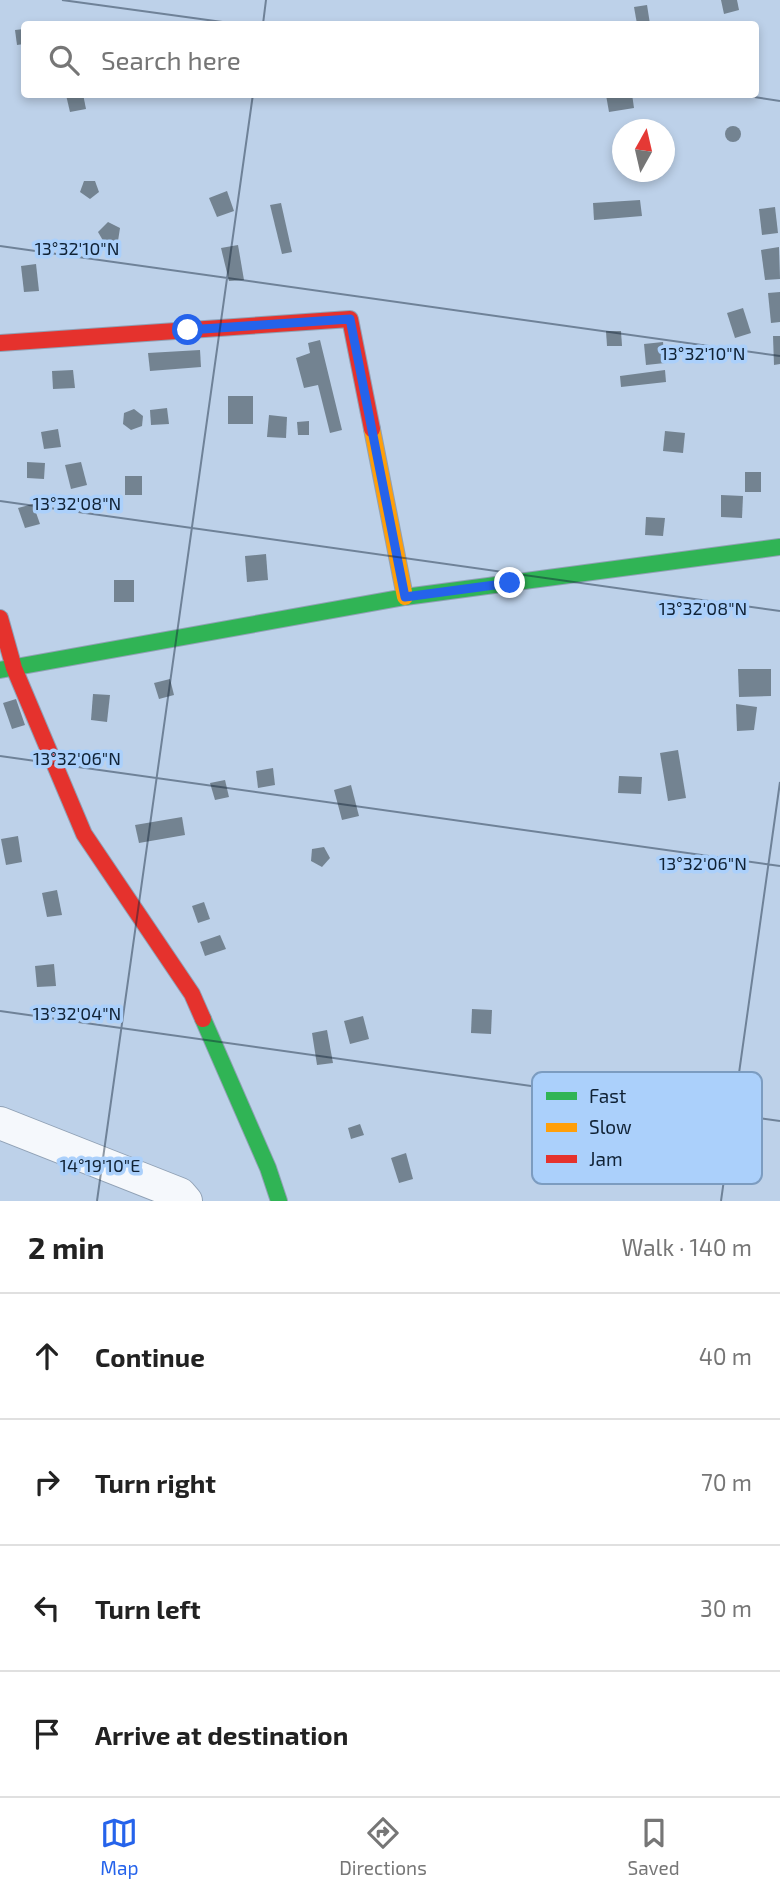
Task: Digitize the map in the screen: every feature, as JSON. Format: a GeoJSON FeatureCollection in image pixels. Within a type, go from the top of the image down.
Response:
{"type":"FeatureCollection","features":[{"type":"Feature","properties":{"kind":"street"},"geometry":{"type":"LineString","coordinates":[[0,343],[350,319],[405,597]]}},
{"type":"Feature","properties":{"kind":"street"},"geometry":{"type":"LineString","coordinates":[[7,669],[405,597],[780,547]]}},
{"type":"Feature","properties":{"kind":"street"},"geometry":{"type":"LineString","coordinates":[[0,618],[7,669],[84,834],[192,994],[268,1168],[279,1201]]}},
{"type":"Feature","properties":{"kind":"street"},"geometry":{"type":"LineString","coordinates":[[0,1123],[180,1194],[186,1201]]}},
{"type":"Feature","properties":{"kind":"building"},"geometry":{"type":"Polygon","coordinates":[[[721,0],[737,0],[739,10],[724,14],[721,0]]]}},
{"type":"Feature","properties":{"kind":"building"},"geometry":{"type":"Polygon","coordinates":[[[647,5],[650,21],[636,21],[634,7],[647,5]]]}},
{"type":"Feature","properties":{"kind":"building"},"geometry":{"type":"Polygon","coordinates":[[[21,29],[21,44],[17,45],[15,30],[21,29]]]}},
{"type":"Feature","properties":{"kind":"building"},"geometry":{"type":"Polygon","coordinates":[[[67,98],[84,98],[86,109],[70,112],[67,98]]]}},
{"type":"Feature","properties":{"kind":"building"},"geometry":{"type":"Polygon","coordinates":[[[607,98],[633,98],[634,108],[609,112],[607,98]]]}},
{"type":"Feature","properties":{"kind":"building"},"geometry":{"type":"Polygon","coordinates":[[[733,126],[739,128],[739,140],[733,142],[727,140],[725,134],[727,128],[733,126]]]}},
{"type":"Feature","properties":{"kind":"building"},"geometry":{"type":"Polygon","coordinates":[[[84,181],[95,181],[99,192],[90,199],[80,192],[84,181]]]}},
{"type":"Feature","properties":{"kind":"building"},"geometry":{"type":"Polygon","coordinates":[[[227,191],[234,211],[217,217],[209,198],[227,191]]]}},
{"type":"Feature","properties":{"kind":"building"},"geometry":{"type":"Polygon","coordinates":[[[640,200],[642,216],[594,220],[593,203],[640,200]]]}},
{"type":"Feature","properties":{"kind":"building"},"geometry":{"type":"Polygon","coordinates":[[[281,203],[292,252],[282,254],[270,205],[281,203]]]}},
{"type":"Feature","properties":{"kind":"building"},"geometry":{"type":"Polygon","coordinates":[[[775,207],[778,233],[762,235],[759,209],[775,207]]]}},
{"type":"Feature","properties":{"kind":"building"},"geometry":{"type":"Polygon","coordinates":[[[108,222],[120,228],[118,241],[105,244],[98,232],[108,222]]]}},
{"type":"Feature","properties":{"kind":"building"},"geometry":{"type":"Polygon","coordinates":[[[238,245],[244,280],[229,281],[221,248],[238,245]]]}},
{"type":"Feature","properties":{"kind":"building"},"geometry":{"type":"Polygon","coordinates":[[[779,247],[780,279],[765,280],[761,250],[779,247]]]}},
{"type":"Feature","properties":{"kind":"building"},"geometry":{"type":"Polygon","coordinates":[[[36,264],[39,291],[24,292],[21,266],[36,264]]]}},
{"type":"Feature","properties":{"kind":"building"},"geometry":{"type":"Polygon","coordinates":[[[780,292],[780,322],[771,323],[768,293],[780,292]]]}},
{"type":"Feature","properties":{"kind":"building"},"geometry":{"type":"Polygon","coordinates":[[[743,308],[751,333],[735,338],[727,313],[743,308]]]}},
{"type":"Feature","properties":{"kind":"building"},"geometry":{"type":"Polygon","coordinates":[[[606,331],[621,331],[622,346],[607,346],[606,331]]]}},
{"type":"Feature","properties":{"kind":"building"},"geometry":{"type":"Polygon","coordinates":[[[773,336],[780,336],[780,364],[774,365],[773,336]]]}},
{"type":"Feature","properties":{"kind":"building"},"geometry":{"type":"Polygon","coordinates":[[[320,340],[342,430],[330,433],[318,385],[304,388],[296,358],[310,353],[308,343],[320,340]]]}},
{"type":"Feature","properties":{"kind":"building"},"geometry":{"type":"Polygon","coordinates":[[[663,342],[665,363],[646,365],[644,344],[663,342]]]}},
{"type":"Feature","properties":{"kind":"building"},"geometry":{"type":"Polygon","coordinates":[[[200,350],[201,367],[150,371],[148,353],[200,350]]]}},
{"type":"Feature","properties":{"kind":"building"},"geometry":{"type":"Polygon","coordinates":[[[73,370],[75,388],[53,389],[52,371],[73,370]]]}},
{"type":"Feature","properties":{"kind":"building"},"geometry":{"type":"Polygon","coordinates":[[[665,370],[666,382],[621,387],[620,376],[665,370]]]}},
{"type":"Feature","properties":{"kind":"building"},"geometry":{"type":"Polygon","coordinates":[[[228,396],[253,396],[253,424],[228,424],[228,396]]]}},
{"type":"Feature","properties":{"kind":"building"},"geometry":{"type":"Polygon","coordinates":[[[167,408],[169,424],[151,425],[150,410],[167,408]]]}},
{"type":"Feature","properties":{"kind":"building"},"geometry":{"type":"Polygon","coordinates":[[[134,409],[143,416],[142,426],[131,430],[123,424],[124,413],[134,409]]]}},
{"type":"Feature","properties":{"kind":"building"},"geometry":{"type":"Polygon","coordinates":[[[269,415],[287,417],[286,438],[267,437],[269,415]]]}},
{"type":"Feature","properties":{"kind":"building"},"geometry":{"type":"Polygon","coordinates":[[[309,421],[309,435],[298,435],[297,422],[309,421]]]}},
{"type":"Feature","properties":{"kind":"building"},"geometry":{"type":"Polygon","coordinates":[[[58,429],[61,447],[44,449],[41,432],[58,429]]]}},
{"type":"Feature","properties":{"kind":"building"},"geometry":{"type":"Polygon","coordinates":[[[665,431],[685,433],[683,453],[663,451],[665,431]]]}},
{"type":"Feature","properties":{"kind":"building"},"geometry":{"type":"Polygon","coordinates":[[[27,462],[45,463],[44,479],[27,478],[27,462]]]}},
{"type":"Feature","properties":{"kind":"building"},"geometry":{"type":"Polygon","coordinates":[[[81,462],[87,485],[71,489],[65,465],[81,462]]]}},
{"type":"Feature","properties":{"kind":"building"},"geometry":{"type":"Polygon","coordinates":[[[745,472],[761,472],[761,492],[745,492],[745,472]]]}},
{"type":"Feature","properties":{"kind":"building"},"geometry":{"type":"Polygon","coordinates":[[[125,476],[142,476],[142,495],[125,495],[125,476]]]}},
{"type":"Feature","properties":{"kind":"building"},"geometry":{"type":"Polygon","coordinates":[[[721,495],[743,496],[742,518],[721,517],[721,495]]]}},
{"type":"Feature","properties":{"kind":"building"},"geometry":{"type":"Polygon","coordinates":[[[33,504],[40,524],[25,528],[18,508],[33,504]]]}},
{"type":"Feature","properties":{"kind":"building"},"geometry":{"type":"Polygon","coordinates":[[[646,517],[665,518],[663,536],[645,535],[646,517]]]}},
{"type":"Feature","properties":{"kind":"building"},"geometry":{"type":"Polygon","coordinates":[[[266,554],[268,580],[247,582],[245,556],[266,554]]]}},
{"type":"Feature","properties":{"kind":"building"},"geometry":{"type":"Polygon","coordinates":[[[114,580],[134,580],[134,602],[114,602],[114,580]]]}},
{"type":"Feature","properties":{"kind":"building"},"geometry":{"type":"Polygon","coordinates":[[[738,669],[771,669],[771,696],[739,697],[738,669]]]}},
{"type":"Feature","properties":{"kind":"building"},"geometry":{"type":"Polygon","coordinates":[[[170,679],[174,695],[159,699],[154,683],[170,679]]]}},
{"type":"Feature","properties":{"kind":"building"},"geometry":{"type":"Polygon","coordinates":[[[93,694],[110,695],[107,722],[91,720],[93,694]]]}},
{"type":"Feature","properties":{"kind":"building"},"geometry":{"type":"Polygon","coordinates":[[[16,699],[25,725],[12,729],[3,703],[16,699]]]}},
{"type":"Feature","properties":{"kind":"building"},"geometry":{"type":"Polygon","coordinates":[[[736,704],[757,707],[754,730],[737,731],[736,704]]]}},
{"type":"Feature","properties":{"kind":"building"},"geometry":{"type":"Polygon","coordinates":[[[678,750],[686,798],[668,801],[660,753],[678,750]]]}},
{"type":"Feature","properties":{"kind":"building"},"geometry":{"type":"Polygon","coordinates":[[[273,768],[275,785],[258,788],[256,771],[273,768]]]}},
{"type":"Feature","properties":{"kind":"building"},"geometry":{"type":"Polygon","coordinates":[[[619,776],[642,777],[641,794],[618,793],[619,776]]]}},
{"type":"Feature","properties":{"kind":"building"},"geometry":{"type":"Polygon","coordinates":[[[225,780],[229,797],[215,800],[210,783],[225,780]]]}},
{"type":"Feature","properties":{"kind":"building"},"geometry":{"type":"Polygon","coordinates":[[[351,785],[359,816],[342,820],[334,790],[351,785]]]}},
{"type":"Feature","properties":{"kind":"building"},"geometry":{"type":"Polygon","coordinates":[[[182,817],[185,835],[139,843],[135,825],[182,817]]]}},
{"type":"Feature","properties":{"kind":"building"},"geometry":{"type":"Polygon","coordinates":[[[18,836],[22,862],[6,865],[1,839],[18,836]]]}},
{"type":"Feature","properties":{"kind":"building"},"geometry":{"type":"Polygon","coordinates":[[[324,847],[330,858],[322,867],[311,861],[312,849],[324,847]]]}},
{"type":"Feature","properties":{"kind":"building"},"geometry":{"type":"Polygon","coordinates":[[[57,890],[62,915],[47,917],[42,893],[57,890]]]}},
{"type":"Feature","properties":{"kind":"building"},"geometry":{"type":"Polygon","coordinates":[[[204,902],[210,919],[198,923],[192,906],[204,902]]]}},
{"type":"Feature","properties":{"kind":"building"},"geometry":{"type":"Polygon","coordinates":[[[220,935],[226,949],[205,956],[200,942],[220,935]]]}},
{"type":"Feature","properties":{"kind":"building"},"geometry":{"type":"Polygon","coordinates":[[[54,964],[56,986],[37,987],[35,966],[54,964]]]}},
{"type":"Feature","properties":{"kind":"building"},"geometry":{"type":"Polygon","coordinates":[[[472,1009],[492,1010],[491,1034],[471,1033],[472,1009]]]}},
{"type":"Feature","properties":{"kind":"building"},"geometry":{"type":"Polygon","coordinates":[[[363,1016],[369,1039],[350,1044],[344,1021],[363,1016]]]}},
{"type":"Feature","properties":{"kind":"building"},"geometry":{"type":"Polygon","coordinates":[[[327,1030],[333,1063],[317,1065],[312,1033],[327,1030]]]}},
{"type":"Feature","properties":{"kind":"building"},"geometry":{"type":"Polygon","coordinates":[[[360,1124],[364,1135],[351,1139],[348,1128],[360,1124]]]}},
{"type":"Feature","properties":{"kind":"building"},"geometry":{"type":"Polygon","coordinates":[[[406,1153],[413,1179],[399,1183],[391,1158],[406,1153]]]}},
{"type":"Feature","properties":{"kind":"traffic: fast"},"geometry":{"type":"LineString","coordinates":[[0,670],[405,597],[780,547]]}},
{"type":"Feature","properties":{"kind":"traffic: fast"},"geometry":{"type":"LineString","coordinates":[[203,1019],[268,1168],[279,1201]]}},
{"type":"Feature","properties":{"kind":"traffic: slow"},"geometry":{"type":"LineString","coordinates":[[372,429],[405,597]]}},
{"type":"Feature","properties":{"kind":"traffic: jam"},"geometry":{"type":"LineString","coordinates":[[0,343],[350,319],[372,429]]}},
{"type":"Feature","properties":{"kind":"traffic: jam"},"geometry":{"type":"LineString","coordinates":[[0,618],[14,668],[84,834],[192,994],[203,1019]]}},
{"type":"Feature","properties":{"kind":"route"},"geometry":{"type":"LineString","coordinates":[[188,330],[350,319],[405,597],[510,583]]}}]}
